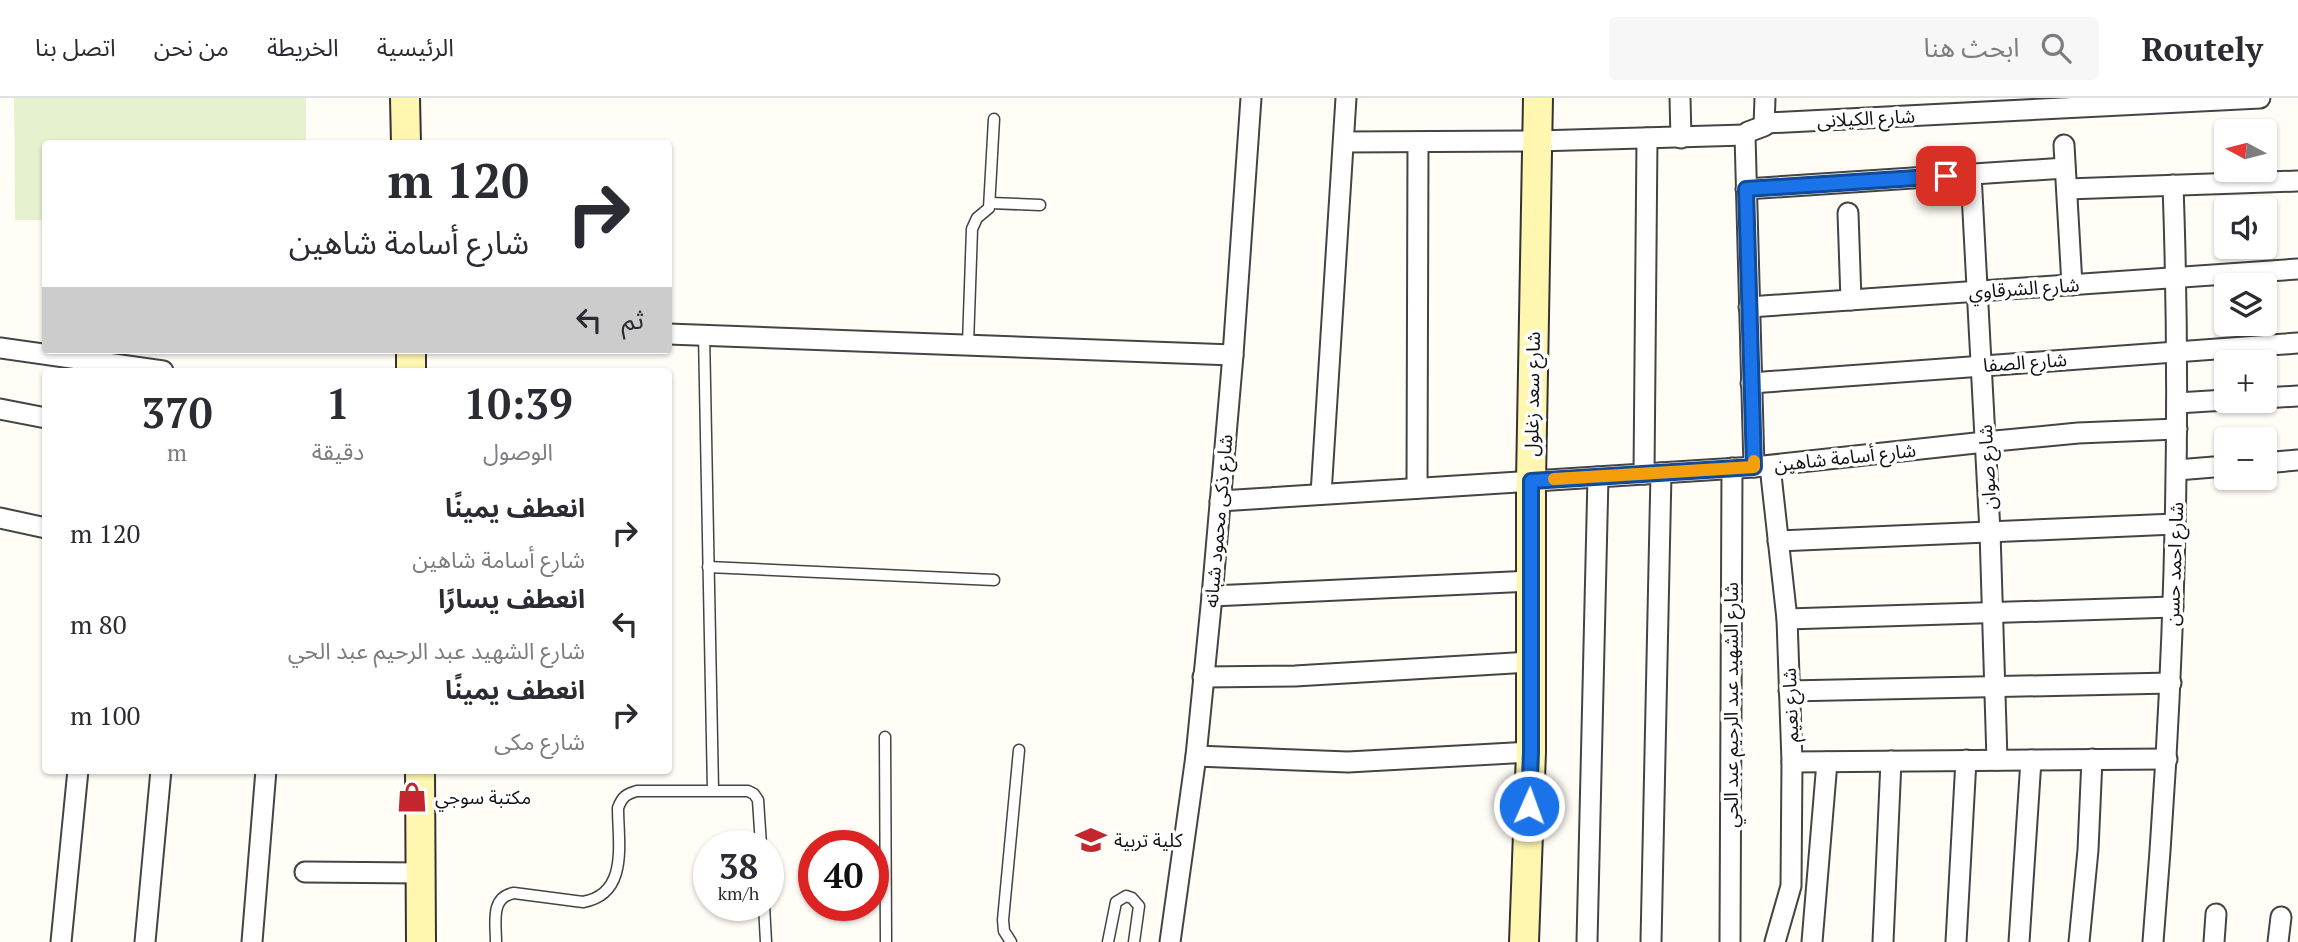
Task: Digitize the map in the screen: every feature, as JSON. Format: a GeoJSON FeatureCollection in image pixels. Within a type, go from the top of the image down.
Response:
{"type":"FeatureCollection","features":[{"type":"Feature","properties":{"kind":"street"},"geometry":{"type":"LineString","coordinates":[[405,98],[406,140]]}},
{"type":"Feature","properties":{"kind":"street","name":"شارع ذكى محمود شبانه"},"geometry":{"type":"LineString","coordinates":[[1170,942],[1196,756],[1212,596],[1233,355],[1251,98]]}},
{"type":"Feature","properties":{"kind":"street"},"geometry":{"type":"LineString","coordinates":[[1321,494],[1346,98]]}},
{"type":"Feature","properties":{"kind":"street","name":"شارع سعد زغلول"},"geometry":{"type":"LineString","coordinates":[[1524,942],[1531,752],[1531,481],[1538,98]]}},
{"type":"Feature","properties":{"kind":"street"},"geometry":{"type":"LineString","coordinates":[[1680,98],[1681,138]]}},
{"type":"Feature","properties":{"kind":"street"},"geometry":{"type":"LineString","coordinates":[[1344,142],[1538,141],[1745,135],[1751,130],[1762,129],[1766,123],[1765,98]]}},
{"type":"Feature","properties":{"kind":"street","name":"شارع الكيلانى"},"geometry":{"type":"LineString","coordinates":[[1766,123],[2260,98]]}},
{"type":"Feature","properties":{"kind":"street"},"geometry":{"type":"LineString","coordinates":[[1745,135],[1751,383],[1762,466]]}},
{"type":"Feature","properties":{"kind":"street"},"geometry":{"type":"LineString","coordinates":[[1647,138],[1653,474],[1651,942]]}},
{"type":"Feature","properties":{"kind":"street"},"geometry":{"type":"LineString","coordinates":[[1417,488],[1418,142]]}},
{"type":"Feature","properties":{"kind":"street"},"geometry":{"type":"LineString","coordinates":[[2064,145],[2072,285]]}},
{"type":"Feature","properties":{"kind":"street"},"geometry":{"type":"LineString","coordinates":[[1746,189],[2065,169]]}},
{"type":"Feature","properties":{"kind":"street","name":"شارع صوان"},"geometry":{"type":"LineString","coordinates":[[1971,174],[1990,532],[1997,760]]}},
{"type":"Feature","properties":{"kind":"street"},"geometry":{"type":"LineString","coordinates":[[2067,189],[2298,181]]}},
{"type":"Feature","properties":{"kind":"street","name":"شارع احمد حسن"},"geometry":{"type":"LineString","coordinates":[[2153,942],[2171,683],[2177,470],[2178,351],[2173,185]]}},
{"type":"Feature","properties":{"kind":"street"},"geometry":{"type":"LineString","coordinates":[[1848,213],[1851,300]]}},
{"type":"Feature","properties":{"kind":"street","name":"شارع الشرقاوي"},"geometry":{"type":"LineString","coordinates":[[1749,307],[2298,269]]}},
{"type":"Feature","properties":{"kind":"street"},"geometry":{"type":"LineString","coordinates":[[672,334],[1233,355]]}},
{"type":"Feature","properties":{"kind":"street","name":"شارع الصفا"},"geometry":{"type":"LineString","coordinates":[[1751,383],[2298,342]]}},
{"type":"Feature","properties":{"kind":"street"},"geometry":{"type":"LineString","coordinates":[[0,348],[42,354]]}},
{"type":"Feature","properties":{"kind":"street"},"geometry":{"type":"LineString","coordinates":[[43,354],[142,368]]}},
{"type":"Feature","properties":{"kind":"street"},"geometry":{"type":"LineString","coordinates":[[2277,397],[2298,396]]}},
{"type":"Feature","properties":{"kind":"street"},"geometry":{"type":"LineString","coordinates":[[2178,403],[2214,401]]}},
{"type":"Feature","properties":{"kind":"street"},"geometry":{"type":"LineString","coordinates":[[0,409],[42,417]]}},
{"type":"Feature","properties":{"kind":"street","name":"شارع أسامة شاهين"},"geometry":{"type":"LineString","coordinates":[[1220,500],[1762,466],[2078,433],[2177,429]]}},
{"type":"Feature","properties":{"kind":"street"},"geometry":{"type":"LineString","coordinates":[[2277,462],[2298,460]]}},
{"type":"Feature","properties":{"kind":"street","name":"شارع نعيم"},"geometry":{"type":"LineString","coordinates":[[1762,466],[1778,541],[1787,619],[1792,762],[1791,886],[1775,942]]}},
{"type":"Feature","properties":{"kind":"street"},"geometry":{"type":"LineString","coordinates":[[2177,470],[2214,467]]}},
{"type":"Feature","properties":{"kind":"street","name":"شارع الشهيد عبد الرحيم عبد الحي"},"geometry":{"type":"LineString","coordinates":[[1730,942],[1732,468]]}},
{"type":"Feature","properties":{"kind":"street"},"geometry":{"type":"LineString","coordinates":[[1587,942],[1598,477]]}},
{"type":"Feature","properties":{"kind":"street"},"geometry":{"type":"LineString","coordinates":[[0,518],[42,527]]}},
{"type":"Feature","properties":{"kind":"street"},"geometry":{"type":"LineString","coordinates":[[1778,541],[2175,524]]}},
{"type":"Feature","properties":{"kind":"street"},"geometry":{"type":"LineString","coordinates":[[1212,596],[1531,581]]}},
{"type":"Feature","properties":{"kind":"street"},"geometry":{"type":"LineString","coordinates":[[1787,619],[2173,607]]}},
{"type":"Feature","properties":{"kind":"street"},"geometry":{"type":"LineString","coordinates":[[1203,677],[1295,676],[1531,662]]}},
{"type":"Feature","properties":{"kind":"street"},"geometry":{"type":"LineString","coordinates":[[1789,691],[2171,683]]}},
{"type":"Feature","properties":{"kind":"street"},"geometry":{"type":"LineString","coordinates":[[1196,756],[1340,762],[1531,752]]}},
{"type":"Feature","properties":{"kind":"street"},"geometry":{"type":"LineString","coordinates":[[2079,942],[2088,850],[2092,759]]}},
{"type":"Feature","properties":{"kind":"street"},"geometry":{"type":"LineString","coordinates":[[1792,762],[2166,759]]}},
{"type":"Feature","properties":{"kind":"street"},"geometry":{"type":"LineString","coordinates":[[1956,942],[1966,760]]}},
{"type":"Feature","properties":{"kind":"street"},"geometry":{"type":"LineString","coordinates":[[2019,942],[2031,760]]}},
{"type":"Feature","properties":{"kind":"street"},"geometry":{"type":"LineString","coordinates":[[1883,942],[1891,761]]}},
{"type":"Feature","properties":{"kind":"street"},"geometry":{"type":"LineString","coordinates":[[1812,942],[1827,762]]}},
{"type":"Feature","properties":{"kind":"street"},"geometry":{"type":"LineString","coordinates":[[61,942],[78,774]]}},
{"type":"Feature","properties":{"kind":"street"},"geometry":{"type":"LineString","coordinates":[[145,942],[161,774]]}},
{"type":"Feature","properties":{"kind":"street"},"geometry":{"type":"LineString","coordinates":[[253,942],[266,774]]}},
{"type":"Feature","properties":{"kind":"street"},"geometry":{"type":"LineString","coordinates":[[420,774],[421,942]]}},
{"type":"Feature","properties":{"kind":"street"},"geometry":{"type":"LineString","coordinates":[[305,872],[421,873]]}},
{"type":"Feature","properties":{"kind":"street"},"geometry":{"type":"LineString","coordinates":[[2214,942],[2216,914]]}},
{"type":"Feature","properties":{"kind":"street"},"geometry":{"type":"LineString","coordinates":[[2278,942],[2281,917]]}},
{"type":"Feature","properties":{"kind":"lane"},"geometry":{"type":"LineString","coordinates":[[968,344],[972,229],[973,223],[986,212],[990,203],[994,119]]}},
{"type":"Feature","properties":{"kind":"lane"},"geometry":{"type":"LineString","coordinates":[[990,203],[1040,205]]}},
{"type":"Feature","properties":{"kind":"lane"},"geometry":{"type":"LineString","coordinates":[[704,334],[713,790]]}},
{"type":"Feature","properties":{"kind":"lane"},"geometry":{"type":"LineString","coordinates":[[708,567],[994,580]]}},
{"type":"Feature","properties":{"kind":"lane"},"geometry":{"type":"LineString","coordinates":[[885,737],[886,942]]}},
{"type":"Feature","properties":{"kind":"lane"},"geometry":{"type":"LineString","coordinates":[[1011,942],[1004,931],[1003,920],[1019,750]]}},
{"type":"Feature","properties":{"kind":"lane"},"geometry":{"type":"LineString","coordinates":[[496,942],[497,905],[500,898],[506,894],[583,902],[604,894],[613,884],[617,870],[618,808],[627,793],[748,790],[758,800],[760,830]]}},
{"type":"Feature","properties":{"kind":"lane"},"geometry":{"type":"LineString","coordinates":[[1108,942],[1116,902],[1126,896],[1136,901],[1139,906],[1134,942]]}},
{"type":"Feature","properties":{"kind":"lane"},"geometry":{"type":"LineString","coordinates":[[765,921],[766,942]]}},
{"type":"Feature","properties":{"kind":"green space"},"geometry":{"type":"Polygon","coordinates":[[[14,98],[306,98],[306,140],[42,140],[42,220],[15,220],[14,98]]]}},
{"type":"Feature","properties":{"kind":"slow traffic"},"geometry":{"type":"LineString","coordinates":[[1554,479],[1754,467],[1754,461]]}},
{"type":"Feature","properties":{"kind":"place","name":"مكتبة سوجي"},"geometry":{"type":"Point","coordinates":[412,797]}},
{"type":"Feature","properties":{"kind":"place","name":"كلية تربية"},"geometry":{"type":"Point","coordinates":[1091,840]}},
{"type":"Feature","properties":{"kind":"route"},"geometry":{"type":"LineString","coordinates":[[1529,806],[1531,481],[1754,467],[1746,189],[1946,176]]}}]}
